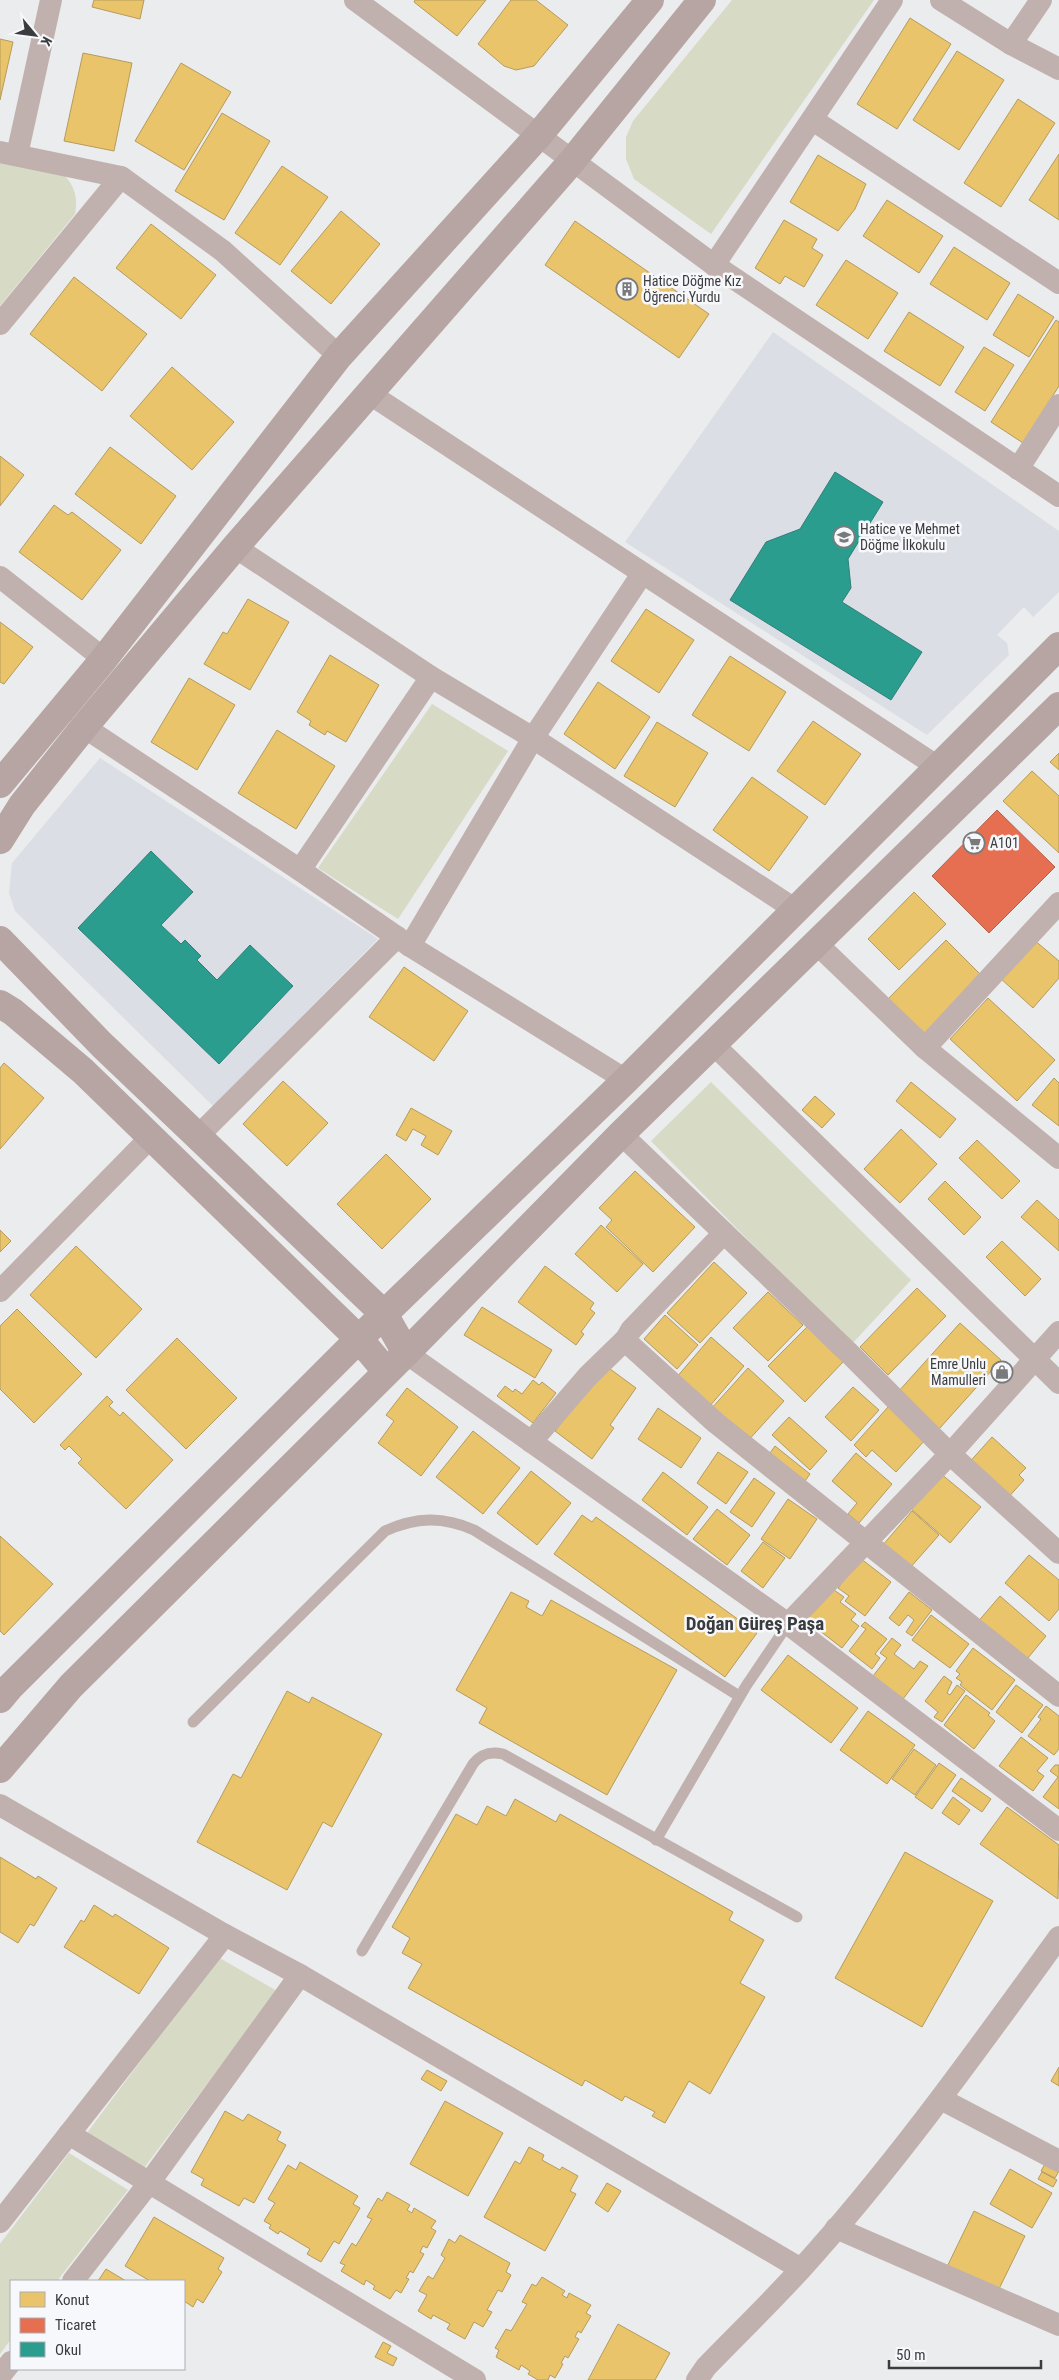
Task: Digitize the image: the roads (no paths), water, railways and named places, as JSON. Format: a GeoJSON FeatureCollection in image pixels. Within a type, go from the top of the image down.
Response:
{"type":"FeatureCollection","features":[{"type":"Feature","properties":{"kind":"street"},"geometry":{"type":"LineString","coordinates":[[51,0],[8,154],[121,177],[223,251],[339,356]]}},
{"type":"Feature","properties":{"kind":"street"},"geometry":{"type":"LineString","coordinates":[[355,0],[714,265],[1059,496]]}},
{"type":"Feature","properties":{"kind":"street"},"geometry":{"type":"LineString","coordinates":[[0,784],[104,659],[339,356],[538,136],[650,0]]}},
{"type":"Feature","properties":{"kind":"street"},"geometry":{"type":"LineString","coordinates":[[0,840],[22,804],[84,727],[235,547],[574,160],[702,0]]}},
{"type":"Feature","properties":{"kind":"street"},"geometry":{"type":"LineString","coordinates":[[714,265],[892,0]]}},
{"type":"Feature","properties":{"kind":"street"},"geometry":{"type":"LineString","coordinates":[[941,0],[1011,44],[1059,69]]}},
{"type":"Feature","properties":{"kind":"street"},"geometry":{"type":"LineString","coordinates":[[1011,44],[1041,0]]}},
{"type":"Feature","properties":{"kind":"street"},"geometry":{"type":"LineString","coordinates":[[812,120],[1059,282]]}},
{"type":"Feature","properties":{"kind":"street"},"geometry":{"type":"LineString","coordinates":[[0,324],[121,177]]}},
{"type":"Feature","properties":{"kind":"street"},"geometry":{"type":"LineString","coordinates":[[370,394],[938,767]]}},
{"type":"Feature","properties":{"kind":"street"},"geometry":{"type":"LineString","coordinates":[[1018,469],[1059,405]]}},
{"type":"Feature","properties":{"kind":"street"},"geometry":{"type":"LineString","coordinates":[[235,547],[430,676],[533,738],[796,910]]}},
{"type":"Feature","properties":{"kind":"street"},"geometry":{"type":"LineString","coordinates":[[198,1136],[404,942],[533,738],[642,574]]}},
{"type":"Feature","properties":{"kind":"street"},"geometry":{"type":"LineString","coordinates":[[0,577],[104,659]]}},
{"type":"Feature","properties":{"kind":"street"},"geometry":{"type":"LineString","coordinates":[[3,1687],[626,1080],[1059,646]]}},
{"type":"Feature","properties":{"kind":"street"},"geometry":{"type":"LineString","coordinates":[[300,870],[430,676]]}},
{"type":"Feature","properties":{"kind":"street"},"geometry":{"type":"LineString","coordinates":[[0,1769],[71,1686],[396,1362],[621,1134],[1059,706]]}},
{"type":"Feature","properties":{"kind":"street"},"geometry":{"type":"LineString","coordinates":[[84,727],[300,870],[404,942],[626,1080]]}},
{"type":"Feature","properties":{"kind":"street"},"geometry":{"type":"LineString","coordinates":[[925,1048],[1054,916]]}},
{"type":"Feature","properties":{"kind":"street"},"geometry":{"type":"LineString","coordinates":[[0,940],[96,1038],[384,1314],[396,1362]]}},
{"type":"Feature","properties":{"kind":"street"},"geometry":{"type":"LineString","coordinates":[[816,943],[925,1048],[1059,1158]]}},
{"type":"Feature","properties":{"kind":"street"},"geometry":{"type":"LineString","coordinates":[[0,1004],[13,1012],[83,1071],[360,1340],[531,1442],[788,1624],[1059,1830]]}},
{"type":"Feature","properties":{"kind":"street"},"geometry":{"type":"LineString","coordinates":[[714,1045],[1059,1382]]}},
{"type":"Feature","properties":{"kind":"street"},"geometry":{"type":"LineString","coordinates":[[621,1134],[849,1353],[950,1454],[1059,1553]]}},
{"type":"Feature","properties":{"kind":"street"},"geometry":{"type":"LineString","coordinates":[[0,1291],[150,1138]]}},
{"type":"Feature","properties":{"kind":"street"},"geometry":{"type":"LineString","coordinates":[[531,1442],[588,1376],[626,1339],[631,1330],[724,1233]]}},
{"type":"Feature","properties":{"kind":"street"},"geometry":{"type":"LineString","coordinates":[[788,1624],[950,1454],[1059,1332]]}},
{"type":"Feature","properties":{"kind":"street"},"geometry":{"type":"LineString","coordinates":[[626,1339],[630,1346],[716,1423],[1059,1696]]}},
{"type":"Feature","properties":{"kind":"street"},"geometry":{"type":"LineString","coordinates":[[0,1805],[225,1935],[300,1975],[801,2269]]}},
{"type":"Feature","properties":{"kind":"street"},"geometry":{"type":"LineString","coordinates":[[0,2222],[225,1935]]}},
{"type":"Feature","properties":{"kind":"street"},"geometry":{"type":"LineString","coordinates":[[697,2380],[706,2367],[801,2269],[836,2228],[941,2099],[1059,1937]]}},
{"type":"Feature","properties":{"kind":"street"},"geometry":{"type":"LineString","coordinates":[[74,2280],[149,2183],[300,1975]]}},
{"type":"Feature","properties":{"kind":"street"},"geometry":{"type":"LineString","coordinates":[[941,2099],[1059,2161]]}},
{"type":"Feature","properties":{"kind":"street"},"geometry":{"type":"LineString","coordinates":[[69,2134],[475,2380]]}},
{"type":"Feature","properties":{"kind":"street"},"geometry":{"type":"LineString","coordinates":[[836,2228],[1059,2325]]}},
{"type":"Feature","properties":{"kind":"street"},"geometry":{"type":"LineString","coordinates":[[0,2376],[10,2363]]}},
{"type":"Feature","properties":{"kind":"lane"},"geometry":{"type":"LineString","coordinates":[[193,1722],[385,1531],[411,1521],[425,1519],[451,1522],[474,1530],[739,1696]]}},
{"type":"Feature","properties":{"kind":"lane"},"geometry":{"type":"LineString","coordinates":[[656,1840],[739,1696],[788,1624]]}},
{"type":"Feature","properties":{"kind":"lane"},"geometry":{"type":"LineString","coordinates":[[362,1951],[473,1764],[477,1759],[488,1753],[503,1754],[797,1916]]}},
{"type":"Feature","properties":{"kind":"place","name":"Hatice Döğme Kız Öğrenci Yurdu"},"geometry":{"type":"Point","coordinates":[627,289]}},
{"type":"Feature","properties":{"kind":"place","name":"Hatice ve Mehmet Döğme İlkokulu"},"geometry":{"type":"Point","coordinates":[844,537]}},
{"type":"Feature","properties":{"kind":"place","name":"A101"},"geometry":{"type":"Point","coordinates":[974,843]}},
{"type":"Feature","properties":{"kind":"place","name":"Emre Unlu Mamulleri"},"geometry":{"type":"Point","coordinates":[1002,1372]}},
{"type":"Feature","properties":{"kind":"district","name":"Doğan Güreş Paşa"},"geometry":{"type":"Point","coordinates":[755,1623]}}]}
